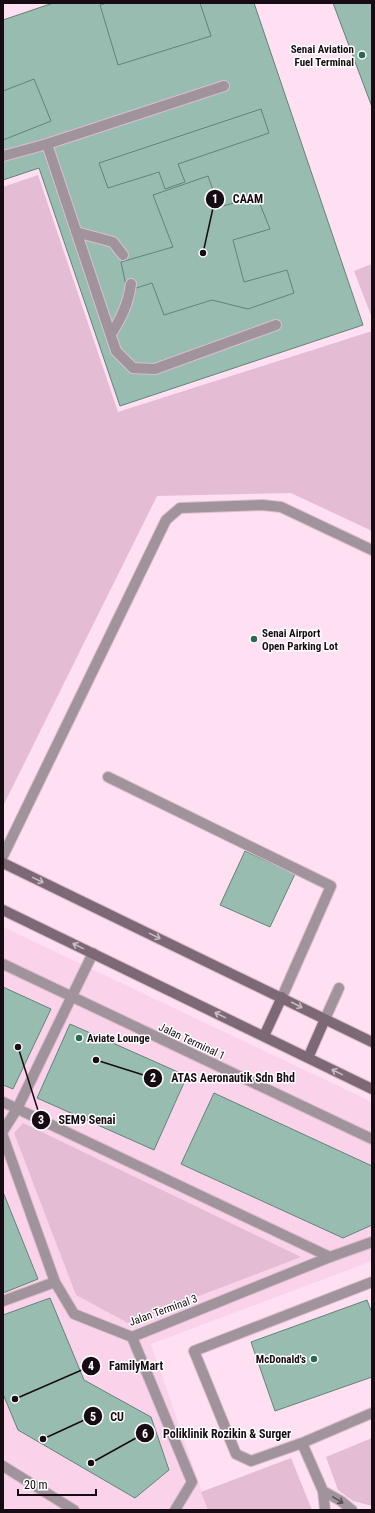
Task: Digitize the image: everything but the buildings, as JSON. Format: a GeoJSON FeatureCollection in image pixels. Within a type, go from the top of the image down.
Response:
{"type":"FeatureCollection","features":[{"type":"Feature","properties":{"kind":"street"},"geometry":{"type":"LineString","coordinates":[[3,156],[47,144],[224,86]]}},
{"type":"Feature","properties":{"kind":"street"},"geometry":{"type":"LineString","coordinates":[[47,144],[116,351],[133,368],[155,369],[276,325]]}},
{"type":"Feature","properties":{"kind":"street"},"geometry":{"type":"LineString","coordinates":[[76,232],[113,242],[123,254]]}},
{"type":"Feature","properties":{"kind":"street"},"geometry":{"type":"LineString","coordinates":[[110,334],[123,317],[129,301],[131,284]]}},
{"type":"Feature","properties":{"kind":"street"},"geometry":{"type":"LineString","coordinates":[[3,856],[166,520],[180,508],[281,507],[372,550]]}},
{"type":"Feature","properties":{"kind":"street"},"geometry":{"type":"LineString","coordinates":[[108,777],[331,886],[264,1036]]}},
{"type":"Feature","properties":{"kind":"street"},"geometry":{"type":"LineString","coordinates":[[3,863],[282,997],[372,1042]]}},
{"type":"Feature","properties":{"kind":"street"},"geometry":{"type":"LineString","coordinates":[[3,910],[372,1089]]}},
{"type":"Feature","properties":{"kind":"street"},"geometry":{"type":"LineString","coordinates":[[3,1131],[17,1109],[93,953]]}},
{"type":"Feature","properties":{"kind":"street","name":"Jalan Terminal 1"},"geometry":{"type":"LineString","coordinates":[[3,964],[71,998],[372,1139]]}},
{"type":"Feature","properties":{"kind":"street"},"geometry":{"type":"LineString","coordinates":[[308,1058],[339,988]]}},
{"type":"Feature","properties":{"kind":"street"},"geometry":{"type":"LineString","coordinates":[[3,1102],[330,1257]]}},
{"type":"Feature","properties":{"kind":"street","name":"Jalan Terminal 3"},"geometry":{"type":"LineString","coordinates":[[3,1136],[55,1282],[74,1314],[132,1336],[330,1257],[372,1242]]}},
{"type":"Feature","properties":{"kind":"street"},"geometry":{"type":"LineString","coordinates":[[3,1301],[55,1282]]}},
{"type":"Feature","properties":{"kind":"street"},"geometry":{"type":"LineString","coordinates":[[372,1282],[194,1351],[236,1454],[250,1461],[302,1443],[372,1414]]}},
{"type":"Feature","properties":{"kind":"street"},"geometry":{"type":"LineString","coordinates":[[132,1336],[192,1482],[175,1510]]}},
{"type":"Feature","properties":{"kind":"street"},"geometry":{"type":"LineString","coordinates":[[302,1443],[323,1491],[325,1510]]}},
{"type":"Feature","properties":{"kind":"street"},"geometry":{"type":"LineString","coordinates":[[3,1466],[74,1510]]}},
{"type":"Feature","properties":{"kind":"street"},"geometry":{"type":"LineString","coordinates":[[323,1491],[341,1501],[352,1510]]}},
{"type":"Feature","properties":{"kind":"shaded area"},"geometry":{"type":"Polygon","coordinates":[[[38,175],[118,412],[372,331],[372,531],[291,493],[157,496],[3,806],[3,187],[38,175]]]}},
{"type":"Feature","properties":{"kind":"shaded area"},"geometry":{"type":"Polygon","coordinates":[[[372,264],[372,318],[354,271],[372,264]]]}},
{"type":"Feature","properties":{"kind":"shaded area"},"geometry":{"type":"Polygon","coordinates":[[[3,927],[372,1102],[372,1261],[151,1344],[208,1510],[3,1510],[3,927]]]}},
{"type":"Feature","properties":{"kind":"shaded area"},"geometry":{"type":"Polygon","coordinates":[[[23,1123],[301,1257],[128,1323],[76,1295],[14,1133],[23,1123]]]}},
{"type":"Feature","properties":{"kind":"shaded area"},"geometry":{"type":"Polygon","coordinates":[[[372,1438],[372,1506],[353,1501],[338,1490],[326,1457],[372,1438]]]}},
{"type":"Feature","properties":{"kind":"shaded area"},"geometry":{"type":"Polygon","coordinates":[[[291,1458],[312,1510],[208,1510],[201,1492],[291,1458]]]}},
{"type":"Feature","properties":{"kind":"place","name":"Senai Aviation Fuel Terminal"},"geometry":{"type":"Point","coordinates":[362,55]}},
{"type":"Feature","properties":{"kind":"place","name":"CAAM"},"geometry":{"type":"Point","coordinates":[203,253]}},
{"type":"Feature","properties":{"kind":"place","name":"Senai Airport Open Parking Lot"},"geometry":{"type":"Point","coordinates":[254,639]}},
{"type":"Feature","properties":{"kind":"place","name":"Aviate Lounge"},"geometry":{"type":"Point","coordinates":[79,1038]}},
{"type":"Feature","properties":{"kind":"place","name":"SEM9 Senai"},"geometry":{"type":"Point","coordinates":[18,1047]}},
{"type":"Feature","properties":{"kind":"place","name":"ATAS Aeronautik Sdn Bhd"},"geometry":{"type":"Point","coordinates":[96,1060]}},
{"type":"Feature","properties":{"kind":"place","name":"McDonald's"},"geometry":{"type":"Point","coordinates":[314,1359]}},
{"type":"Feature","properties":{"kind":"place","name":"FamilyMart"},"geometry":{"type":"Point","coordinates":[15,1399]}},
{"type":"Feature","properties":{"kind":"place","name":"CU"},"geometry":{"type":"Point","coordinates":[43,1439]}},
{"type":"Feature","properties":{"kind":"place","name":"Poliklinik Rozikin & Surger"},"geometry":{"type":"Point","coordinates":[91,1463]}}]}
